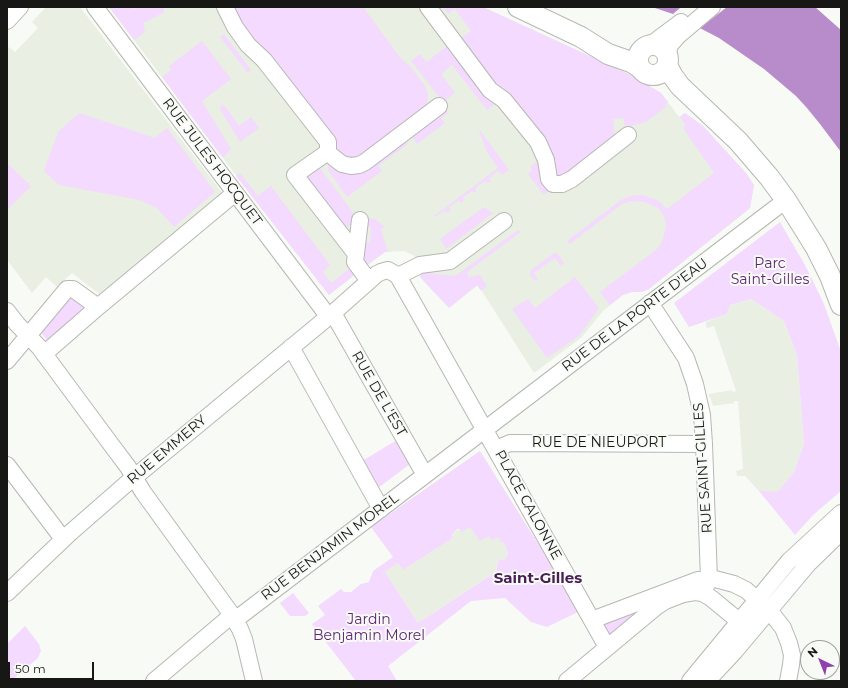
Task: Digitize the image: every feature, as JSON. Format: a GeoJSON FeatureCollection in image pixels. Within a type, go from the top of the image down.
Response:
{"type":"FeatureCollection","features":[{"type":"Feature","properties":{"kind":"main road"},"geometry":{"type":"LineString","coordinates":[[518,7],[581,37],[608,54],[631,62],[678,94],[700,104]]}},
{"type":"Feature","properties":{"kind":"main road"},"geometry":{"type":"LineString","coordinates":[[581,37],[615,47],[658,46],[663,50],[672,75],[680,86],[738,141],[786,200],[816,248],[830,276],[841,305]]}},
{"type":"Feature","properties":{"kind":"main road"},"geometry":{"type":"LineString","coordinates":[[646,47],[638,56],[638,61],[644,71],[654,75],[659,74],[664,71],[667,60]]}},
{"type":"Feature","properties":{"kind":"street"},"geometry":{"type":"LineString","coordinates":[[7,21],[20,7]]}},
{"type":"Feature","properties":{"kind":"street","name":"RUE JULES HOCQUET"},"geometry":{"type":"LineString","coordinates":[[95,7],[235,193],[331,314]]}},
{"type":"Feature","properties":{"kind":"street"},"geometry":{"type":"LineString","coordinates":[[225,7],[235,27],[248,45],[264,60],[328,142],[328,153]]}},
{"type":"Feature","properties":{"kind":"street"},"geometry":{"type":"LineString","coordinates":[[428,7],[490,90],[504,100],[538,142],[543,153],[549,179],[553,184],[562,184],[572,179],[628,136]]}},
{"type":"Feature","properties":{"kind":"street"},"geometry":{"type":"LineString","coordinates":[[667,60],[674,33],[700,7]]}},
{"type":"Feature","properties":{"kind":"street"},"geometry":{"type":"LineString","coordinates":[[646,47],[674,33],[712,7]]}},
{"type":"Feature","properties":{"kind":"street"},"geometry":{"type":"LineString","coordinates":[[328,153],[342,164],[351,166],[359,165],[439,106]]}},
{"type":"Feature","properties":{"kind":"street"},"geometry":{"type":"LineString","coordinates":[[328,153],[295,175],[356,254]]}},
{"type":"Feature","properties":{"kind":"street"},"geometry":{"type":"LineString","coordinates":[[44,354],[235,193]]}},
{"type":"Feature","properties":{"kind":"street","name":"RUE DE LA PORTE D'EAU"},"geometry":{"type":"LineString","coordinates":[[485,430],[786,200]]}},
{"type":"Feature","properties":{"kind":"street"},"geometry":{"type":"LineString","coordinates":[[360,220],[355,262],[369,281]]}},
{"type":"Feature","properties":{"kind":"street"},"geometry":{"type":"LineString","coordinates":[[398,276],[420,265],[450,261],[504,221]]}},
{"type":"Feature","properties":{"kind":"street","name":"RUE EMMERY"},"geometry":{"type":"LineString","coordinates":[[7,593],[63,539],[377,274],[385,271],[392,271],[398,276]]}},
{"type":"Feature","properties":{"kind":"street","name":"PLACE CALONNE"},"geometry":{"type":"LineString","coordinates":[[398,276],[607,647]]}},
{"type":"Feature","properties":{"kind":"street"},"geometry":{"type":"LineString","coordinates":[[7,361],[67,289],[73,289],[98,307]]}},
{"type":"Feature","properties":{"kind":"street","name":"RUE SAINT-GILLES"},"geometry":{"type":"LineString","coordinates":[[650,303],[682,351],[690,368],[700,407],[704,444],[709,579]]}},
{"type":"Feature","properties":{"kind":"street"},"geometry":{"type":"LineString","coordinates":[[7,311],[44,354],[110,443],[143,492],[234,618],[244,639],[254,681]]}},
{"type":"Feature","properties":{"kind":"street","name":"RUE DE L'EST"},"geometry":{"type":"LineString","coordinates":[[331,314],[425,475]]}},
{"type":"Feature","properties":{"kind":"street"},"geometry":{"type":"LineString","coordinates":[[291,347],[381,508]]}},
{"type":"Feature","properties":{"kind":"street"},"geometry":{"type":"LineString","coordinates":[[425,475],[485,430]]}},
{"type":"Feature","properties":{"kind":"street","name":"RUE DE NIEUPORT"},"geometry":{"type":"LineString","coordinates":[[496,449],[510,442],[704,444]]}},
{"type":"Feature","properties":{"kind":"street"},"geometry":{"type":"LineString","coordinates":[[7,465],[63,539]]}},
{"type":"Feature","properties":{"kind":"street","name":"RUE BENJAMIN MOREL"},"geometry":{"type":"LineString","coordinates":[[154,681],[234,618],[425,475]]}},
{"type":"Feature","properties":{"kind":"street"},"geometry":{"type":"LineString","coordinates":[[690,681],[757,599],[793,558],[841,513]]}},
{"type":"Feature","properties":{"kind":"street"},"geometry":{"type":"LineString","coordinates":[[792,582],[820,543],[841,522]]}},
{"type":"Feature","properties":{"kind":"street"},"geometry":{"type":"LineString","coordinates":[[707,681],[792,582],[821,550],[841,532]]}},
{"type":"Feature","properties":{"kind":"street"},"geometry":{"type":"LineString","coordinates":[[567,681],[662,603],[683,594],[698,592],[706,586],[709,579]]}},
{"type":"Feature","properties":{"kind":"street"},"geometry":{"type":"LineString","coordinates":[[592,620],[695,581],[709,579],[737,585],[757,599],[769,610],[782,628],[789,643],[792,661],[788,681]]}},
{"type":"Feature","properties":{"kind":"street"},"geometry":{"type":"LineString","coordinates":[[698,592],[715,600],[751,631]]}},
{"type":"Feature","properties":{"kind":"shaded area"},"geometry":{"type":"Polygon","coordinates":[[[46,7],[80,7],[223,194],[102,296],[72,273],[57,287],[46,277],[32,293],[7,260],[7,49],[9,47],[15,52],[38,28],[32,22],[46,7]]]}},
{"type":"Feature","properties":{"kind":"shaded area"},"geometry":{"type":"Polygon","coordinates":[[[109,7],[483,7],[631,75],[661,93],[679,117],[685,113],[703,126],[746,173],[754,185],[750,208],[649,289],[642,292],[632,292],[623,295],[603,311],[581,338],[534,373],[478,285],[449,308],[420,277],[422,270],[419,261],[413,255],[404,251],[385,252],[329,295],[248,191],[109,7]]]}},
{"type":"Feature","properties":{"kind":"shaded area"},"geometry":{"type":"Polygon","coordinates":[[[652,7],[815,7],[841,30],[841,152],[796,96],[764,69],[719,38],[673,14],[652,7]]]}},
{"type":"Feature","properties":{"kind":"shaded area"},"geometry":{"type":"Polygon","coordinates":[[[751,299],[784,321],[797,355],[804,444],[794,472],[778,493],[759,491],[745,476],[737,476],[736,471],[743,469],[738,401],[713,406],[709,396],[709,394],[732,390],[733,392],[736,391],[714,326],[708,328],[706,327],[706,322],[727,314],[730,305],[751,299]]]}},
{"type":"Feature","properties":{"kind":"shaded area"},"geometry":{"type":"Polygon","coordinates":[[[470,527],[498,537],[506,547],[505,549],[508,553],[506,558],[503,560],[499,559],[496,572],[418,623],[385,572],[398,563],[403,570],[453,538],[452,536],[457,530],[470,527]]]}},
{"type":"Feature","properties":{"kind":"green space"},"geometry":{"type":"Polygon","coordinates":[[[109,7],[132,7],[133,9],[141,7],[163,7],[164,11],[163,13],[143,23],[145,32],[134,40],[109,7]]]}},
{"type":"Feature","properties":{"kind":"green space"},"geometry":{"type":"Polygon","coordinates":[[[230,7],[363,7],[401,59],[409,65],[425,86],[428,94],[427,106],[360,160],[343,159],[230,7]]]}},
{"type":"Feature","properties":{"kind":"green space"},"geometry":{"type":"Polygon","coordinates":[[[443,7],[483,7],[631,75],[661,93],[668,102],[665,105],[666,107],[646,122],[631,126],[624,125],[624,118],[613,119],[615,135],[613,143],[567,178],[557,177],[555,170],[460,39],[471,31],[455,9],[448,14],[443,7]]]}},
{"type":"Feature","properties":{"kind":"green space"},"geometry":{"type":"Polygon","coordinates":[[[224,34],[251,70],[248,73],[220,37],[224,34]]]}},
{"type":"Feature","properties":{"kind":"green space"},"geometry":{"type":"Polygon","coordinates":[[[202,41],[231,79],[202,101],[231,149],[223,158],[162,77],[171,70],[169,66],[202,41]]]}},
{"type":"Feature","properties":{"kind":"green space"},"geometry":{"type":"Polygon","coordinates":[[[449,45],[499,101],[487,110],[452,65],[441,74],[455,93],[443,102],[411,61],[420,54],[426,62],[449,45]]]}},
{"type":"Feature","properties":{"kind":"green space"},"geometry":{"type":"Polygon","coordinates":[[[221,105],[225,106],[239,126],[251,117],[259,128],[240,142],[220,109],[221,105]]]}},
{"type":"Feature","properties":{"kind":"green space"},"geometry":{"type":"Polygon","coordinates":[[[443,107],[448,113],[441,118],[445,123],[417,144],[410,133],[443,107]]]}},
{"type":"Feature","properties":{"kind":"green space"},"geometry":{"type":"Polygon","coordinates":[[[79,113],[155,138],[167,128],[215,192],[174,227],[157,208],[140,200],[59,185],[44,171],[58,132],[79,113]]]}},
{"type":"Feature","properties":{"kind":"green space"},"geometry":{"type":"Polygon","coordinates":[[[685,113],[703,126],[746,173],[754,185],[750,208],[649,289],[642,292],[632,292],[623,295],[610,305],[600,292],[656,250],[661,244],[666,227],[665,218],[661,211],[645,202],[631,201],[622,204],[570,244],[567,241],[621,200],[630,196],[642,195],[660,202],[667,209],[714,173],[683,128],[686,125],[680,117],[685,113]]]}},
{"type":"Feature","properties":{"kind":"green space"},"geometry":{"type":"Polygon","coordinates":[[[478,128],[509,170],[502,175],[498,171],[489,178],[491,181],[487,183],[485,181],[475,188],[477,191],[474,193],[472,191],[463,197],[464,200],[461,203],[459,200],[449,207],[451,210],[447,213],[445,210],[435,217],[434,216],[498,168],[487,152],[478,128]]]}},
{"type":"Feature","properties":{"kind":"green space"},"geometry":{"type":"Polygon","coordinates":[[[403,137],[408,144],[378,166],[382,171],[347,197],[328,170],[328,160],[342,167],[403,137]]]}},
{"type":"Feature","properties":{"kind":"green space"},"geometry":{"type":"Polygon","coordinates":[[[539,160],[550,189],[544,195],[528,174],[532,170],[530,167],[539,160]]]}},
{"type":"Feature","properties":{"kind":"green space"},"geometry":{"type":"Polygon","coordinates":[[[7,163],[31,186],[7,210],[7,163]]]}},
{"type":"Feature","properties":{"kind":"green space"},"geometry":{"type":"Polygon","coordinates":[[[317,164],[358,219],[342,231],[300,176],[317,164]]]}},
{"type":"Feature","properties":{"kind":"green space"},"geometry":{"type":"Polygon","coordinates":[[[240,173],[258,196],[271,186],[330,265],[323,272],[331,283],[350,268],[355,274],[329,295],[236,176],[240,173]]]}},
{"type":"Feature","properties":{"kind":"green space"},"geometry":{"type":"Polygon","coordinates":[[[484,207],[493,213],[446,249],[440,239],[484,207]]]}},
{"type":"Feature","properties":{"kind":"green space"},"geometry":{"type":"Polygon","coordinates":[[[366,218],[375,219],[385,227],[381,229],[388,252],[385,252],[364,267],[361,243],[370,243],[371,227],[362,227],[366,218]]]}},
{"type":"Feature","properties":{"kind":"green space","name":"Parc Saint-Gilles"},"geometry":{"type":"Polygon","coordinates":[[[780,222],[805,265],[824,304],[841,352],[841,491],[813,515],[795,535],[759,491],[778,492],[794,472],[804,444],[797,355],[784,321],[751,299],[730,305],[727,314],[689,327],[674,303],[780,222]]]}},
{"type":"Feature","properties":{"kind":"green space"},"geometry":{"type":"Polygon","coordinates":[[[518,230],[521,232],[467,272],[468,277],[480,275],[487,286],[481,291],[477,285],[449,308],[420,277],[421,272],[455,276],[518,230]]]}},
{"type":"Feature","properties":{"kind":"green space"},"geometry":{"type":"Polygon","coordinates":[[[554,253],[557,253],[564,263],[561,266],[555,258],[534,273],[538,280],[535,281],[530,275],[530,271],[554,253]]]}},
{"type":"Feature","properties":{"kind":"green space"},"geometry":{"type":"Polygon","coordinates":[[[575,277],[599,308],[579,336],[547,358],[512,309],[528,299],[535,308],[575,277]]]}},
{"type":"Feature","properties":{"kind":"green space"},"geometry":{"type":"Polygon","coordinates":[[[71,294],[90,309],[50,344],[39,330],[71,294]]]}},
{"type":"Feature","properties":{"kind":"green space"},"geometry":{"type":"Polygon","coordinates":[[[397,440],[410,464],[378,488],[362,461],[397,440]]]}},
{"type":"Feature","properties":{"kind":"green space","name":"Jardin Benjamin Morel"},"geometry":{"type":"Polygon","coordinates":[[[480,451],[580,611],[547,627],[531,622],[505,598],[471,601],[388,666],[397,681],[356,681],[312,624],[325,615],[318,606],[341,589],[344,592],[351,592],[361,584],[369,582],[373,571],[393,557],[371,527],[480,451]],[[470,527],[462,532],[460,529],[457,529],[452,535],[453,538],[403,570],[398,563],[385,572],[418,623],[496,572],[499,559],[503,560],[506,558],[508,553],[505,548],[506,547],[498,537],[492,540],[489,536],[480,541],[470,527]]]}},
{"type":"Feature","properties":{"kind":"green space"},"geometry":{"type":"Polygon","coordinates":[[[293,593],[309,613],[305,616],[290,616],[280,603],[293,593]]]}},
{"type":"Feature","properties":{"kind":"green space"},"geometry":{"type":"Polygon","coordinates":[[[638,608],[639,612],[609,639],[602,622],[638,608]]]}},
{"type":"Feature","properties":{"kind":"green space"},"geometry":{"type":"Polygon","coordinates":[[[25,626],[39,644],[41,651],[38,658],[11,681],[7,681],[7,644],[25,626]]]}},
{"type":"Feature","properties":{"kind":"pier"},"geometry":{"type":"Polygon","coordinates":[[[681,7],[727,7],[700,28],[673,14],[681,7]]]}},
{"type":"Feature","properties":{"kind":"district","name":"Saint-Gilles"},"geometry":{"type":"Point","coordinates":[538,579]}}]}
